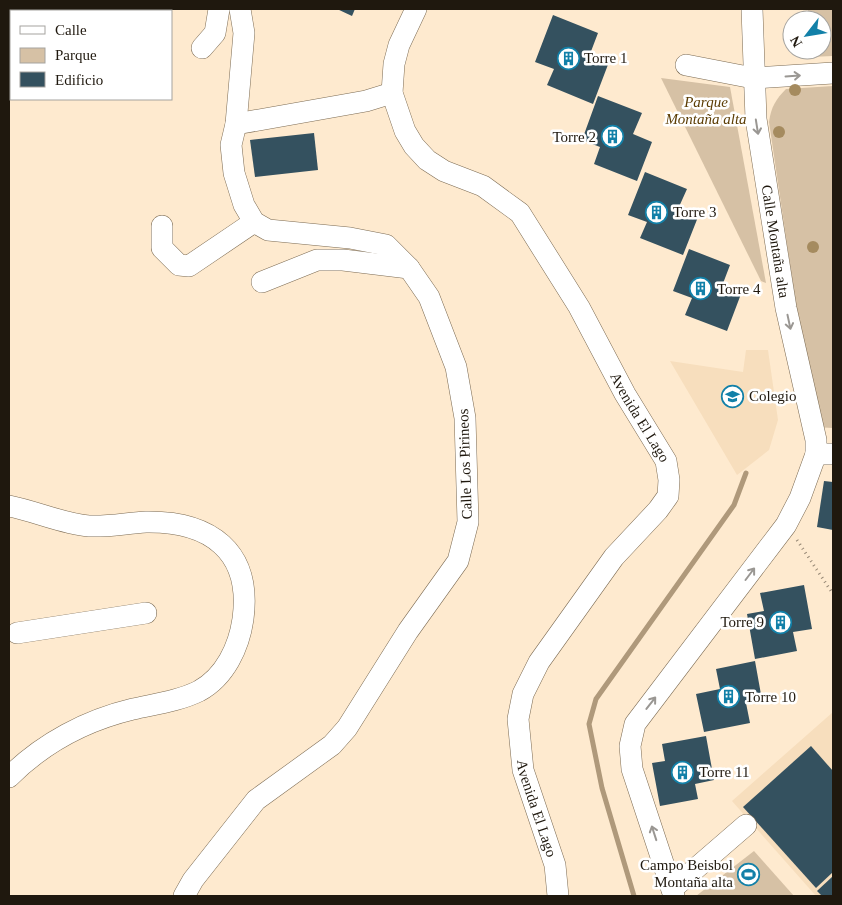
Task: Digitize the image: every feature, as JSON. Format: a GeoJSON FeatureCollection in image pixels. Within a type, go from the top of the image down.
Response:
{"type":"FeatureCollection","features":[{"type":"Feature","properties":{"kind":"street"},"geometry":{"type":"LineString","coordinates":[[202,48],[215,33],[219,9]]}},
{"type":"Feature","properties":{"kind":"street"},"geometry":{"type":"LineString","coordinates":[[162,226],[162,248],[178,265],[189,266],[254,222],[244,205],[234,173],[231,145],[236,124],[244,32],[240,9]]}},
{"type":"Feature","properties":{"kind":"street","name":"Avenida El Lago"},"geometry":{"type":"LineString","coordinates":[[416,9],[399,44],[394,64],[392,93],[405,131],[414,146],[427,160],[444,171],[483,186],[520,213],[579,307],[625,394],[666,461],[669,480],[668,496],[658,510],[614,557],[587,594],[539,662],[524,694],[518,719],[523,770],[555,865],[558,896]]}},
{"type":"Feature","properties":{"kind":"street","name":"Calle Montaña alta"},"geometry":{"type":"LineString","coordinates":[[752,9],[753,78],[756,119],[786,308],[816,440],[825,454]]}},
{"type":"Feature","properties":{"kind":"street"},"geometry":{"type":"LineString","coordinates":[[686,64],[753,78],[833,73]]}},
{"type":"Feature","properties":{"kind":"street"},"geometry":{"type":"LineString","coordinates":[[236,124],[366,101],[392,93]]}},
{"type":"Feature","properties":{"kind":"street","name":"Calle Los Pirineos"},"geometry":{"type":"LineString","coordinates":[[184,896],[193,880],[256,800],[332,746],[347,728],[408,632],[458,561],[468,522],[465,418],[456,367],[429,297],[409,268],[386,245],[342,237],[268,230],[254,222]]}},
{"type":"Feature","properties":{"kind":"street"},"geometry":{"type":"LineString","coordinates":[[262,282],[317,260],[343,260],[409,268]]}},
{"type":"Feature","properties":{"kind":"street"},"geometry":{"type":"LineString","coordinates":[[746,825],[673,893],[632,769],[630,746],[635,724],[786,525],[825,454]]}},
{"type":"Feature","properties":{"kind":"street"},"geometry":{"type":"LineString","coordinates":[[9,506],[88,526],[120,526],[146,522],[202,530],[231,552],[246,601],[242,627],[229,662],[218,676],[199,690],[164,703],[131,710],[73,730],[32,758],[9,777]]}},
{"type":"Feature","properties":{"kind":"street"},"geometry":{"type":"LineString","coordinates":[[11,630],[146,613]]}},
{"type":"Feature","properties":{"kind":"path"},"geometry":{"type":"LineString","coordinates":[[786,525],[833,594]]}},
{"type":"Feature","properties":{"kind":"shaded area","name":"Colegio"},"geometry":{"type":"Polygon","coordinates":[[[746,350],[768,350],[778,420],[769,450],[737,475],[670,361],[743,372],[746,350]]]}},
{"type":"Feature","properties":{"kind":"shaded area"},"geometry":{"type":"Polygon","coordinates":[[[833,712],[833,896],[816,896],[732,801],[833,712]]]}},
{"type":"Feature","properties":{"kind":"green space"},"geometry":{"type":"Polygon","coordinates":[[[833,9],[833,56],[832,10],[808,10],[833,9]]]}},
{"type":"Feature","properties":{"kind":"green space","name":"Parque Montaña alta"},"geometry":{"type":"Polygon","coordinates":[[[661,78],[730,87],[766,283],[761,281],[661,78]]]}},
{"type":"Feature","properties":{"kind":"green space"},"geometry":{"type":"Polygon","coordinates":[[[833,86],[833,428],[814,427],[769,122],[774,104],[786,89],[833,86]]]}},
{"type":"Feature","properties":{"kind":"green space","name":"Campo Beisbol Montaña alta"},"geometry":{"type":"Polygon","coordinates":[[[754,851],[794,896],[696,896],[754,851]]]}},
{"type":"Feature","properties":{"kind":"building"},"geometry":{"type":"Polygon","coordinates":[[[337,9],[355,9],[352,16],[337,9]]]}},
{"type":"Feature","properties":{"kind":"building","name":"Torre 1"},"geometry":{"type":"Polygon","coordinates":[[[553,15],[598,33],[590,54],[609,62],[593,104],[547,85],[554,69],[535,62],[553,15]]]}},
{"type":"Feature","properties":{"kind":"building","name":"Torre 2"},"geometry":{"type":"Polygon","coordinates":[[[598,96],[642,113],[633,134],[652,142],[637,181],[594,164],[600,147],[582,140],[598,96]]]}},
{"type":"Feature","properties":{"kind":"building"},"geometry":{"type":"Polygon","coordinates":[[[314,133],[318,170],[255,177],[250,140],[314,133]]]}},
{"type":"Feature","properties":{"kind":"building","name":"Torre 3"},"geometry":{"type":"Polygon","coordinates":[[[645,172],[687,189],[678,209],[698,217],[683,255],[640,238],[647,222],[628,215],[645,172]]]}},
{"type":"Feature","properties":{"kind":"building","name":"Torre 4"},"geometry":{"type":"Polygon","coordinates":[[[689,249],[730,265],[722,286],[741,294],[727,331],[685,315],[692,298],[673,291],[689,249]]]}},
{"type":"Feature","properties":{"kind":"building"},"geometry":{"type":"Polygon","coordinates":[[[824,481],[833,482],[833,530],[817,527],[824,481]]]}},
{"type":"Feature","properties":{"kind":"building","name":"Torre 9"},"geometry":{"type":"Polygon","coordinates":[[[804,585],[812,629],[793,632],[797,651],[755,659],[747,614],[764,611],[760,593],[804,585]]]}},
{"type":"Feature","properties":{"kind":"building","name":"Torre 10"},"geometry":{"type":"Polygon","coordinates":[[[755,661],[762,700],[746,703],[750,723],[704,732],[696,694],[720,689],[716,669],[755,661]]]}},
{"type":"Feature","properties":{"kind":"building","name":"Torre 11"},"geometry":{"type":"Polygon","coordinates":[[[706,736],[714,780],[695,784],[698,799],[660,806],[652,763],[665,761],[662,744],[706,736]]]}},
{"type":"Feature","properties":{"kind":"building"},"geometry":{"type":"Polygon","coordinates":[[[811,746],[833,771],[833,872],[816,888],[743,807],[811,746]]]}},
{"type":"Feature","properties":{"kind":"building"},"geometry":{"type":"Polygon","coordinates":[[[833,876],[833,896],[822,896],[817,891],[833,876]]]}},
{"type":"Feature","properties":{"kind":"waterway"},"geometry":{"type":"LineString","coordinates":[[634,896],[602,788],[589,724],[596,699],[734,505],[746,473]]}},
{"type":"Feature","properties":{"kind":"place","name":"Torre 1"},"geometry":{"type":"Point","coordinates":[568,58]}},
{"type":"Feature","properties":{"kind":"place","name":"Torre 2"},"geometry":{"type":"Point","coordinates":[612,137]}},
{"type":"Feature","properties":{"kind":"place","name":"Torre 3"},"geometry":{"type":"Point","coordinates":[657,212]}},
{"type":"Feature","properties":{"kind":"place","name":"Torre 4"},"geometry":{"type":"Point","coordinates":[701,289]}},
{"type":"Feature","properties":{"kind":"place","name":"Colegio"},"geometry":{"type":"Point","coordinates":[733,396]}},
{"type":"Feature","properties":{"kind":"place","name":"Torre 9"},"geometry":{"type":"Point","coordinates":[780,622]}},
{"type":"Feature","properties":{"kind":"place","name":"Torre 10"},"geometry":{"type":"Point","coordinates":[729,697]}},
{"type":"Feature","properties":{"kind":"place","name":"Torre 11"},"geometry":{"type":"Point","coordinates":[683,772]}},
{"type":"Feature","properties":{"kind":"place","name":"Campo Beisbol Montaña alta"},"geometry":{"type":"Point","coordinates":[749,874]}}]}
